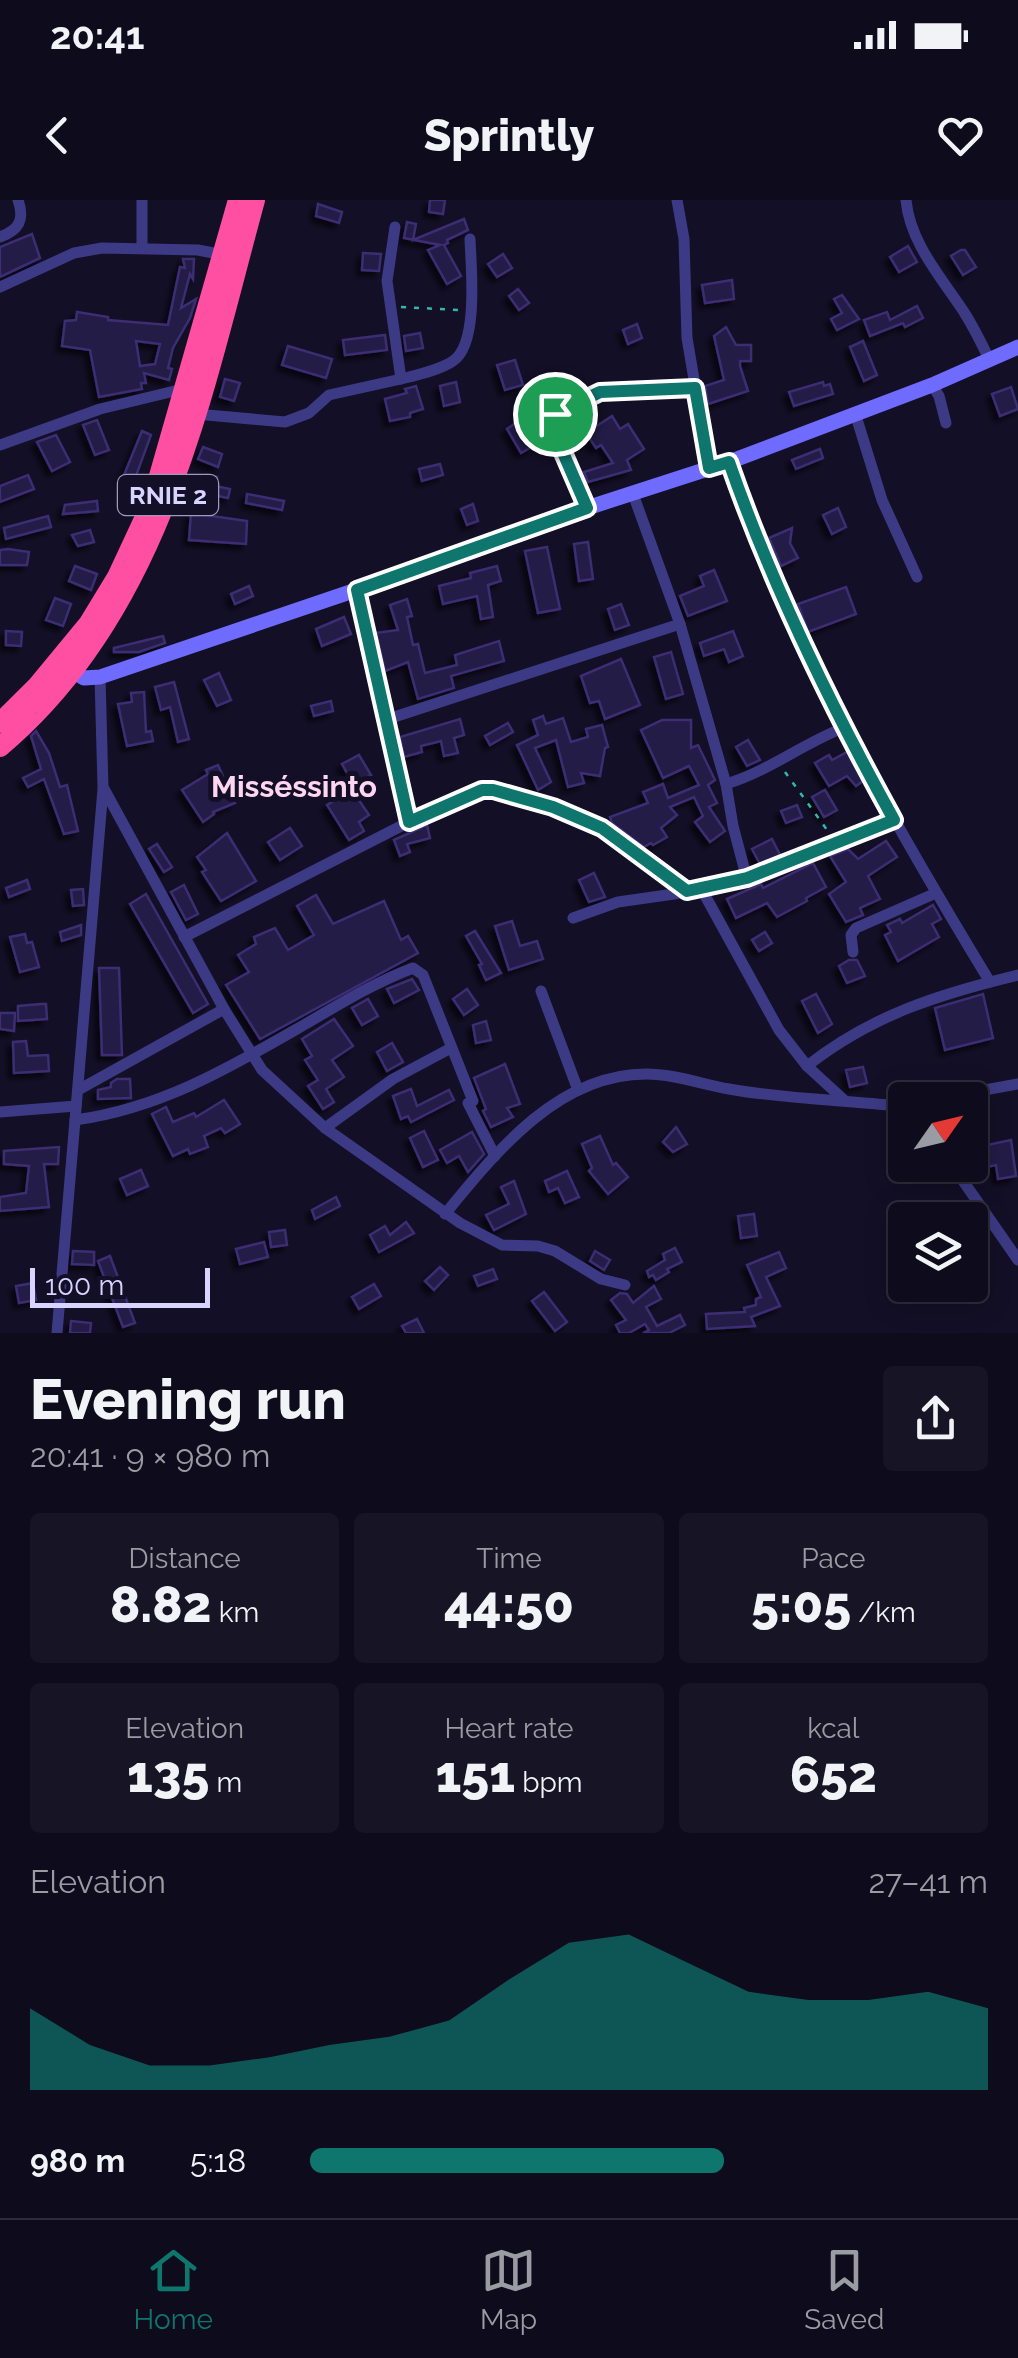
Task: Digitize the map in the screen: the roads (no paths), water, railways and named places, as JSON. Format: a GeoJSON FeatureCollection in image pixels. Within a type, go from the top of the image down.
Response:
{"type":"FeatureCollection","features":[{"type":"Feature","properties":{"kind":"highway","name":"RNIE 2"},"geometry":{"type":"LineString","coordinates":[[0,747],[31,721],[65,667],[117,577],[152,504],[238,200]]}},
{"type":"Feature","properties":{"kind":"highway","name":"RNIE 2"},"geometry":{"type":"LineString","coordinates":[[0,722],[102,632],[134,576],[160,520],[196,414],[254,200]]}},
{"type":"Feature","properties":{"kind":"main road"},"geometry":{"type":"LineString","coordinates":[[65,667],[84,678],[100,677],[729,462],[932,385],[1018,347]]}},
{"type":"Feature","properties":{"kind":"street"},"geometry":{"type":"LineString","coordinates":[[0,237],[21,222],[18,200]]}},
{"type":"Feature","properties":{"kind":"street"},"geometry":{"type":"LineString","coordinates":[[142,200],[142,248]]}},
{"type":"Feature","properties":{"kind":"street"},"geometry":{"type":"LineString","coordinates":[[677,200],[684,239],[686,324],[709,468]]}},
{"type":"Feature","properties":{"kind":"street"},"geometry":{"type":"LineString","coordinates":[[906,200],[909,221],[921,248],[973,326],[990,361]]}},
{"type":"Feature","properties":{"kind":"street"},"geometry":{"type":"LineString","coordinates":[[395,226],[386,281],[401,379]]}},
{"type":"Feature","properties":{"kind":"street"},"geometry":{"type":"LineString","coordinates":[[196,414],[297,420],[344,389],[401,379],[452,362],[466,342],[471,312],[470,239]]}},
{"type":"Feature","properties":{"kind":"street"},"geometry":{"type":"LineString","coordinates":[[0,287],[74,254],[102,248],[198,250],[224,255]]}},
{"type":"Feature","properties":{"kind":"street"},"geometry":{"type":"LineString","coordinates":[[0,445],[100,409],[205,384]]}},
{"type":"Feature","properties":{"kind":"street"},"geometry":{"type":"LineString","coordinates":[[932,385],[946,424]]}},
{"type":"Feature","properties":{"kind":"street"},"geometry":{"type":"LineString","coordinates":[[587,508],[555,434],[555,414],[600,392],[695,388]]}},
{"type":"Feature","properties":{"kind":"street"},"geometry":{"type":"LineString","coordinates":[[855,413],[882,500],[916,578]]}},
{"type":"Feature","properties":{"kind":"street"},"geometry":{"type":"LineString","coordinates":[[729,462],[843,728],[990,982]]}},
{"type":"Feature","properties":{"kind":"street"},"geometry":{"type":"LineString","coordinates":[[633,494],[680,624],[726,784],[747,878]]}},
{"type":"Feature","properties":{"kind":"street"},"geometry":{"type":"LineString","coordinates":[[357,590],[409,822]]}},
{"type":"Feature","properties":{"kind":"street"},"geometry":{"type":"LineString","coordinates":[[384,720],[680,624]]}},
{"type":"Feature","properties":{"kind":"street"},"geometry":{"type":"LineString","coordinates":[[58,1333],[104,787],[100,677]]}},
{"type":"Feature","properties":{"kind":"street"},"geometry":{"type":"LineString","coordinates":[[726,784],[778,764],[810,742],[843,728]]}},
{"type":"Feature","properties":{"kind":"street"},"geometry":{"type":"LineString","coordinates":[[104,787],[224,1010],[262,1070],[325,1128],[445,1214],[489,1240],[555,1250],[601,1279],[625,1285]]}},
{"type":"Feature","properties":{"kind":"street"},"geometry":{"type":"LineString","coordinates":[[184,937],[409,822],[482,790],[553,807],[602,828],[687,891]]}},
{"type":"Feature","properties":{"kind":"street"},"geometry":{"type":"LineString","coordinates":[[573,918],[618,902],[702,890],[747,878],[894,820]]}},
{"type":"Feature","properties":{"kind":"street"},"geometry":{"type":"LineString","coordinates":[[702,890],[766,1009],[807,1066],[844,1100]]}},
{"type":"Feature","properties":{"kind":"street"},"geometry":{"type":"LineString","coordinates":[[853,952],[851,935],[856,928],[936,893]]}},
{"type":"Feature","properties":{"kind":"street"},"geometry":{"type":"LineString","coordinates":[[76,1120],[138,1108],[251,1055],[358,993],[412,968],[423,975],[473,1101],[468,1103],[495,1156]]}},
{"type":"Feature","properties":{"kind":"street"},"geometry":{"type":"LineString","coordinates":[[807,1066],[886,1015],[1018,976]]}},
{"type":"Feature","properties":{"kind":"street"},"geometry":{"type":"LineString","coordinates":[[542,991],[578,1090]]}},
{"type":"Feature","properties":{"kind":"street"},"geometry":{"type":"LineString","coordinates":[[80,1089],[224,1010]]}},
{"type":"Feature","properties":{"kind":"street"},"geometry":{"type":"LineString","coordinates":[[325,1128],[394,1079],[452,1048]]}},
{"type":"Feature","properties":{"kind":"street"},"geometry":{"type":"LineString","coordinates":[[445,1214],[495,1156],[551,1105],[578,1090],[630,1074],[656,1074],[730,1090],[888,1105]]}},
{"type":"Feature","properties":{"kind":"street"},"geometry":{"type":"LineString","coordinates":[[988,1089],[1018,1084]]}},
{"type":"Feature","properties":{"kind":"street"},"geometry":{"type":"LineString","coordinates":[[0,1112],[76,1106]]}},
{"type":"Feature","properties":{"kind":"street"},"geometry":{"type":"LineString","coordinates":[[964,1182],[1018,1260]]}},
{"type":"Feature","properties":{"kind":"district","name":"Misséssinto"},"geometry":{"type":"Point","coordinates":[294,786]}}]}
